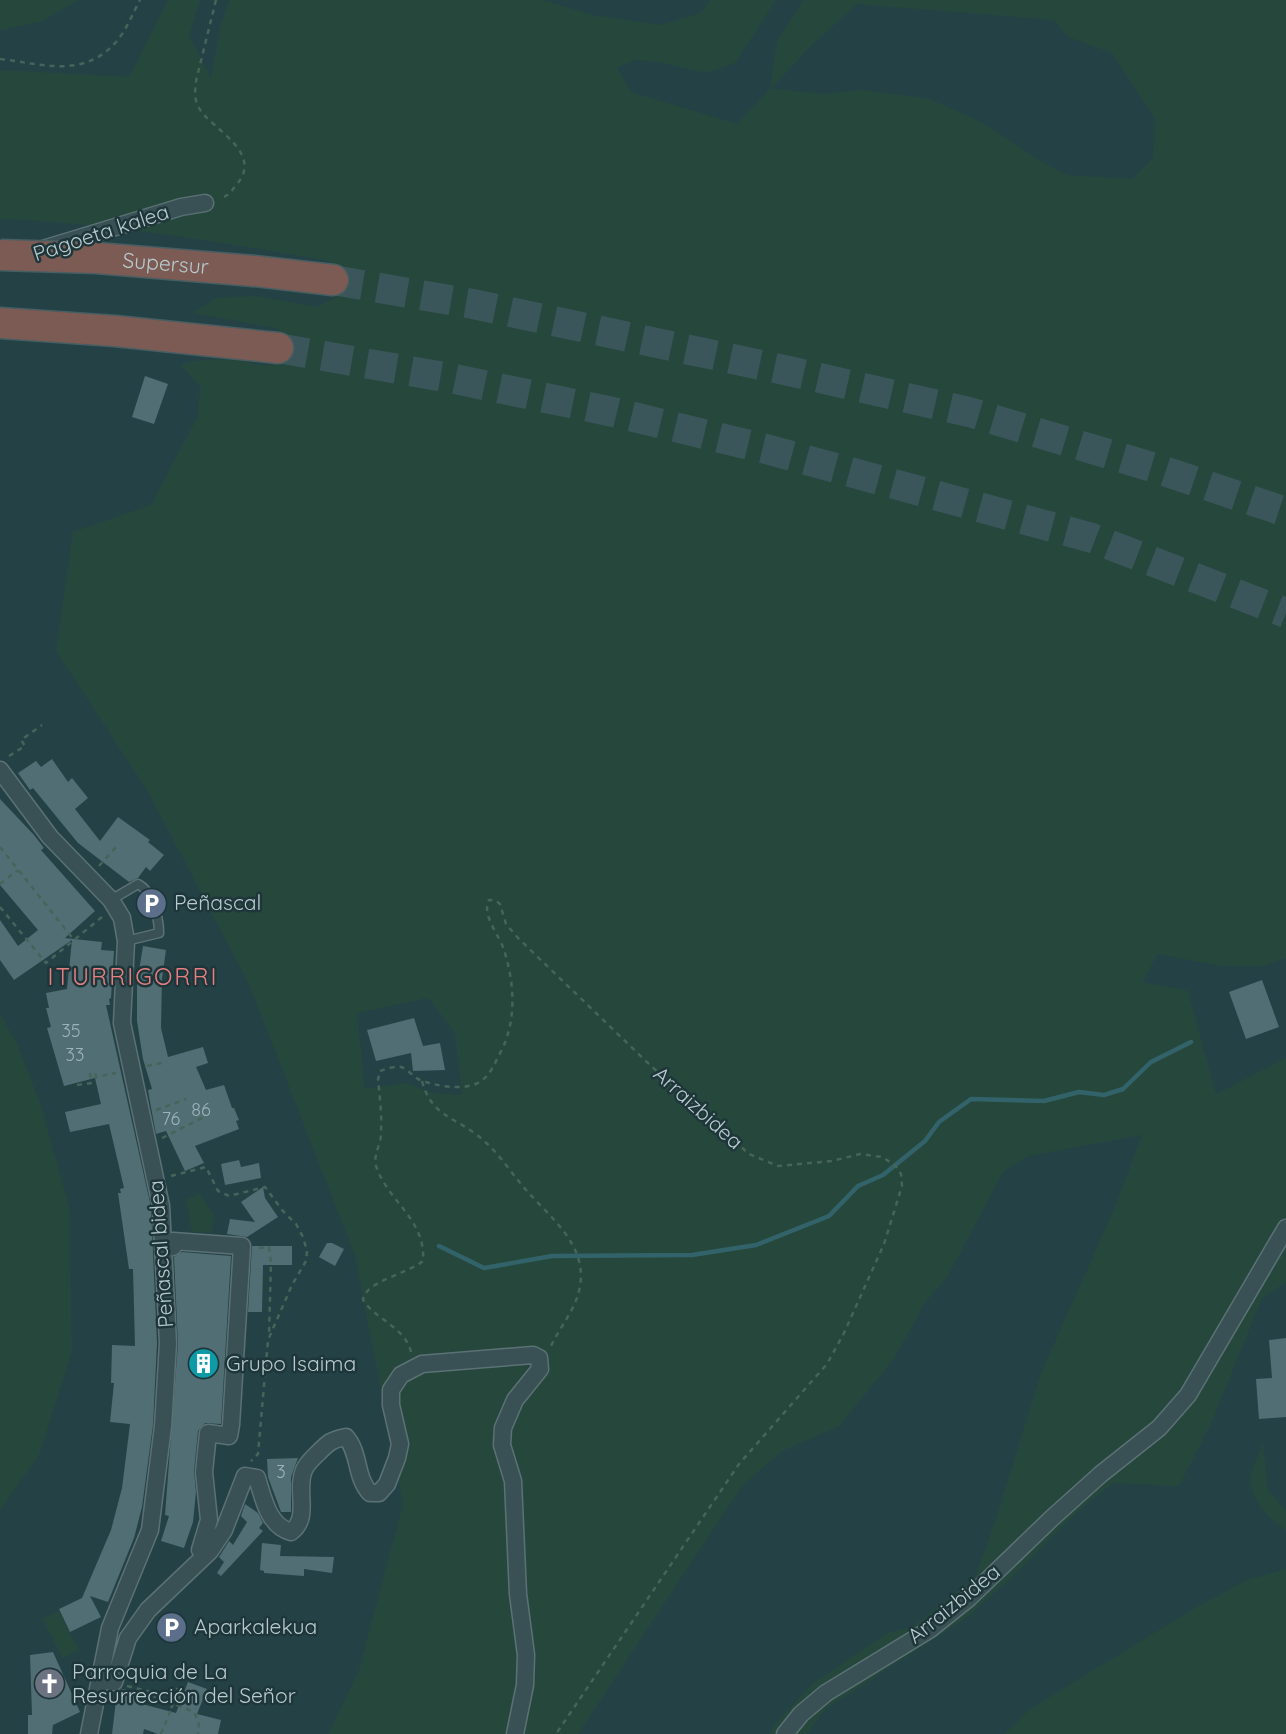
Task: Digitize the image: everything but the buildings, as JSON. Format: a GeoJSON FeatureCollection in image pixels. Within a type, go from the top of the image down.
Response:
{"type":"FeatureCollection","features":[{"type":"Feature","properties":{"kind":"highway","name":"Supersur"},"geometry":{"type":"LineString","coordinates":[[0,255],[96,258],[254,271],[333,281]]}},
{"type":"Feature","properties":{"kind":"highway"},"geometry":{"type":"LineString","coordinates":[[0,323],[278,348]]}},
{"type":"Feature","properties":{"kind":"street","name":"Pagoeta kalea"},"geometry":{"type":"LineString","coordinates":[[0,270],[51,246],[181,207],[205,203]]}},
{"type":"Feature","properties":{"kind":"street","name":"Peñascal bidea"},"geometry":{"type":"LineString","coordinates":[[0,770],[50,837],[111,900],[122,918],[126,941],[122,1023],[138,1068],[158,1183],[168,1343],[166,1387],[150,1530],[110,1628],[107,1681],[89,1734]]}},
{"type":"Feature","properties":{"kind":"street","name":"Arraizbidea"},"geometry":{"type":"LineString","coordinates":[[785,1734],[801,1714],[826,1693],[929,1630],[969,1598],[1101,1474],[1159,1428],[1188,1395],[1286,1228]]}},
{"type":"Feature","properties":{"kind":"street"},"geometry":{"type":"LineString","coordinates":[[164,1248],[173,1247],[173,1241],[242,1246],[231,1425],[229,1436],[208,1433],[204,1472],[209,1520],[200,1550]]}},
{"type":"Feature","properties":{"kind":"street"},"geometry":{"type":"LineString","coordinates":[[107,1681],[128,1638],[148,1610],[210,1551],[224,1530],[245,1476],[257,1478],[264,1506],[284,1530],[291,1532],[299,1526],[302,1514],[301,1486],[304,1471],[330,1440],[346,1437],[353,1444],[362,1485],[370,1493],[379,1493],[387,1484],[400,1444],[391,1405],[391,1391],[401,1375],[422,1364],[533,1355],[538,1358],[540,1369],[515,1400],[503,1427],[502,1445],[513,1481],[518,1594],[526,1655],[525,1685],[514,1734]]}},
{"type":"Feature","properties":{"kind":"lane"},"geometry":{"type":"LineString","coordinates":[[111,900],[138,884],[145,888],[151,900],[159,933],[126,941]]}},
{"type":"Feature","properties":{"kind":"path"},"geometry":{"type":"LineString","coordinates":[[0,59],[73,67],[97,60],[117,41],[140,0]]}},
{"type":"Feature","properties":{"kind":"path"},"geometry":{"type":"LineString","coordinates":[[205,203],[227,196],[241,179],[243,166],[240,153],[229,136],[199,109],[195,94],[216,0]]}},
{"type":"Feature","properties":{"kind":"path"},"geometry":{"type":"LineString","coordinates":[[10,755],[25,746],[21,740],[42,725]]}},
{"type":"Feature","properties":{"kind":"path"},"geometry":{"type":"LineString","coordinates":[[98,866],[117,846]]}},
{"type":"Feature","properties":{"kind":"path"},"geometry":{"type":"LineString","coordinates":[[0,847],[74,940]]}},
{"type":"Feature","properties":{"kind":"path"},"geometry":{"type":"LineString","coordinates":[[0,884],[18,870]]}},
{"type":"Feature","properties":{"kind":"path","name":"Arraizbidea"},"geometry":{"type":"LineString","coordinates":[[413,1367],[410,1347],[405,1339],[385,1318],[368,1308],[363,1300],[366,1291],[416,1267],[423,1261],[424,1252],[415,1223],[395,1201],[376,1165],[375,1154],[381,1137],[378,1080],[380,1071],[398,1066],[432,1085],[455,1088],[478,1084],[488,1075],[506,1042],[513,1004],[504,951],[487,911],[489,900],[500,904],[506,924],[518,938],[649,1064],[749,1154],[778,1166],[832,1161],[860,1154],[882,1157],[895,1165],[901,1174],[902,1186],[884,1244],[827,1364],[739,1464],[556,1734]]}},
{"type":"Feature","properties":{"kind":"path"},"geometry":{"type":"LineString","coordinates":[[0,907],[47,963],[102,917]]}},
{"type":"Feature","properties":{"kind":"path"},"geometry":{"type":"LineString","coordinates":[[78,1086],[92,1083],[90,1074],[95,1073],[96,1077],[167,1062]]}},
{"type":"Feature","properties":{"kind":"path"},"geometry":{"type":"LineString","coordinates":[[422,1081],[426,1096],[438,1110],[479,1137],[551,1214],[568,1237],[580,1261],[581,1284],[573,1311],[554,1339],[540,1369]]}},
{"type":"Feature","properties":{"kind":"path"},"geometry":{"type":"LineString","coordinates":[[156,1110],[186,1100]]}},
{"type":"Feature","properties":{"kind":"path"},"geometry":{"type":"LineString","coordinates":[[166,1137],[208,1115]]}},
{"type":"Feature","properties":{"kind":"path"},"geometry":{"type":"LineString","coordinates":[[169,1176],[206,1167],[218,1191],[229,1196],[265,1186],[296,1224],[307,1251],[306,1261],[292,1285],[269,1339]]}},
{"type":"Feature","properties":{"kind":"path"},"geometry":{"type":"LineString","coordinates":[[249,1463],[258,1454],[269,1339],[269,1247]]}},
{"type":"Feature","properties":{"kind":"path"},"geometry":{"type":"LineString","coordinates":[[107,1681],[156,1693],[153,1703],[160,1705],[163,1694],[170,1695],[167,1705],[172,1707]]}},
{"type":"Feature","properties":{"kind":"path"},"geometry":{"type":"LineString","coordinates":[[161,1734],[177,1689],[181,1690],[177,1705],[194,1712],[198,1734]]}},
{"type":"Feature","properties":{"kind":"green space"},"geometry":{"type":"Polygon","coordinates":[[[0,0],[78,0],[43,21],[0,30],[0,0]]]}},
{"type":"Feature","properties":{"kind":"green space"},"geometry":{"type":"Polygon","coordinates":[[[168,0],[200,0],[189,36],[211,78],[220,28],[229,0],[542,0],[593,15],[660,25],[701,13],[710,0],[776,0],[735,63],[706,73],[659,62],[634,60],[617,68],[631,92],[737,124],[770,89],[777,41],[803,0],[1286,0],[1286,958],[1264,966],[1222,966],[1157,954],[1143,982],[1188,991],[1216,1094],[1286,1058],[1286,1282],[1262,1298],[1211,1424],[1179,1486],[1113,1483],[1076,1513],[1011,1578],[966,1618],[826,1709],[807,1734],[769,1734],[813,1683],[888,1633],[914,1626],[975,1577],[996,1519],[1041,1373],[1115,1207],[1142,1135],[1028,1156],[1003,1172],[948,1276],[924,1304],[894,1359],[839,1426],[782,1451],[742,1486],[578,1734],[328,1734],[358,1673],[403,1504],[355,1256],[249,984],[147,790],[56,651],[73,532],[151,505],[198,416],[200,386],[180,365],[218,359],[263,365],[283,363],[287,348],[286,338],[276,328],[193,313],[216,298],[255,296],[317,307],[335,298],[340,276],[329,261],[247,247],[124,229],[0,219],[0,70],[129,77],[168,0]],[[857,4],[810,47],[771,89],[826,94],[861,90],[930,99],[985,124],[1040,161],[1067,175],[1132,179],[1153,158],[1155,119],[1112,53],[1068,37],[1054,20],[857,4]],[[428,998],[357,1013],[365,1089],[406,1083],[433,1093],[462,1095],[455,1033],[428,998]]]}},
{"type":"Feature","properties":{"kind":"green space"},"geometry":{"type":"Polygon","coordinates":[[[0,1014],[18,1045],[41,1106],[69,1207],[72,1352],[39,1455],[0,1510],[0,1014]]]}},
{"type":"Feature","properties":{"kind":"green space"},"geometry":{"type":"Polygon","coordinates":[[[199,1193],[214,1215],[212,1233],[192,1232],[186,1200],[199,1193]]]}},
{"type":"Feature","properties":{"kind":"green space"},"geometry":{"type":"Polygon","coordinates":[[[1263,1443],[1268,1490],[1286,1510],[1286,1530],[1266,1514],[1252,1492],[1251,1475],[1263,1443]]]}},
{"type":"Feature","properties":{"kind":"green space"},"geometry":{"type":"Polygon","coordinates":[[[1286,1569],[1286,1734],[1005,1734],[1030,1709],[1195,1608],[1247,1580],[1286,1569]]]}},
{"type":"Feature","properties":{"kind":"green space"},"geometry":{"type":"Polygon","coordinates":[[[59,1611],[79,1650],[62,1658],[43,1619],[59,1611]]]}},
{"type":"Feature","properties":{"kind":"waterway"},"geometry":{"type":"LineString","coordinates":[[439,1246],[484,1268],[552,1256],[692,1255],[756,1245],[829,1216],[858,1186],[883,1175],[925,1141],[939,1122],[971,1099],[1044,1101],[1079,1092],[1104,1095],[1123,1089],[1151,1062],[1191,1042]]}},
{"type":"Feature","properties":{"kind":"tunnel"},"geometry":{"type":"LineString","coordinates":[[333,280],[473,304],[969,412],[1155,468],[1286,512]]}},
{"type":"Feature","properties":{"kind":"tunnel"},"geometry":{"type":"LineString","coordinates":[[278,348],[450,378],[613,412],[766,449],[1092,538],[1286,613]]}},
{"type":"Feature","properties":{"kind":"place","name":"Peñascal"},"geometry":{"type":"Point","coordinates":[151,903]}},
{"type":"Feature","properties":{"kind":"place","name":"Grupo Isaima"},"geometry":{"type":"Point","coordinates":[203,1364]}},
{"type":"Feature","properties":{"kind":"place","name":"Aparkalekua"},"geometry":{"type":"Point","coordinates":[171,1627]}},
{"type":"Feature","properties":{"kind":"place","name":"Parroquia de La Resurrección del Señor"},"geometry":{"type":"Point","coordinates":[49,1684]}},
{"type":"Feature","properties":{"kind":"district","name":"ITURRIGORRI"},"geometry":{"type":"Point","coordinates":[133,977]}}]}
